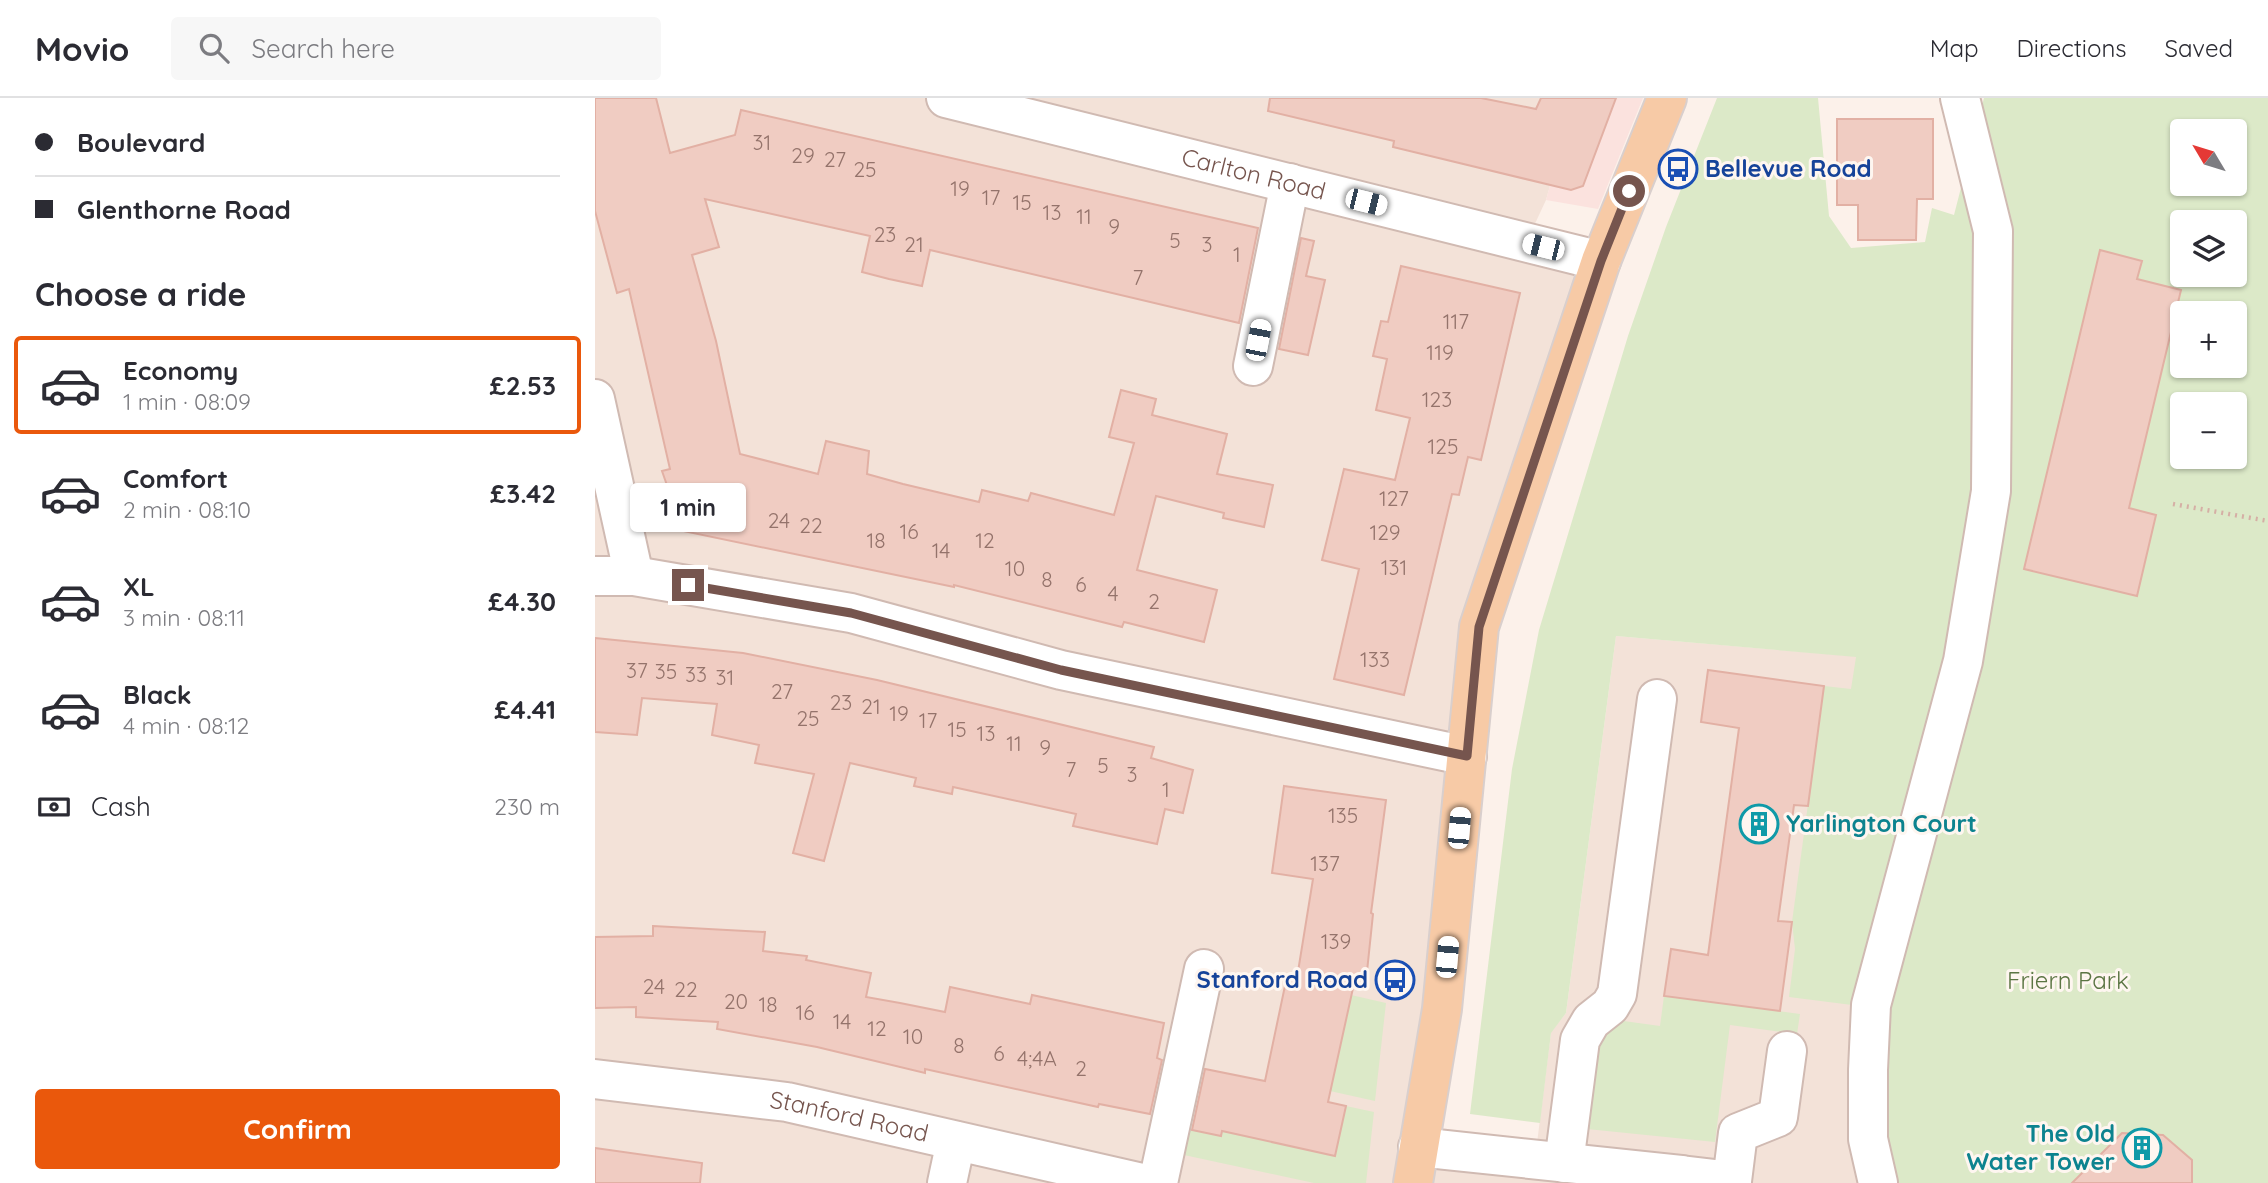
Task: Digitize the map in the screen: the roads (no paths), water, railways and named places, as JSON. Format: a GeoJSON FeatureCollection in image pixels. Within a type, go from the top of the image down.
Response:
{"type":"FeatureCollection","features":[{"type":"Feature","properties":{"kind":"main road"},"geometry":{"type":"LineString","coordinates":[[1415,1165],[1442,1009],[1479,627],[1601,261],[1667,98]]}},
{"type":"Feature","properties":{"kind":"street","name":"Carlton Road"},"geometry":{"type":"LineString","coordinates":[[946,98],[1601,261]]}},
{"type":"Feature","properties":{"kind":"street"},"geometry":{"type":"LineString","coordinates":[[1878,1183],[1868,1139],[1871,1005],[1963,661],[1991,491],[1993,231],[1960,98]]}},
{"type":"Feature","properties":{"kind":"street"},"geometry":{"type":"LineString","coordinates":[[1253,366],[1290,183]]}},
{"type":"Feature","properties":{"kind":"street"},"geometry":{"type":"LineString","coordinates":[[595,399],[634,576]]}},
{"type":"Feature","properties":{"kind":"street"},"geometry":{"type":"LineString","coordinates":[[595,576],[634,576],[851,613],[1061,670],[1467,756]]}},
{"type":"Feature","properties":{"kind":"street"},"geometry":{"type":"LineString","coordinates":[[1564,1163],[1580,1040],[1591,1021],[1610,1006],[1617,994],[1657,699]]}},
{"type":"Feature","properties":{"kind":"street"},"geometry":{"type":"LineString","coordinates":[[1158,1183],[1204,969]]}},
{"type":"Feature","properties":{"kind":"street"},"geometry":{"type":"LineString","coordinates":[[1415,1165],[1564,1163],[1681,1179],[1732,1181],[1738,1133],[1778,1117],[1787,1051]]}},
{"type":"Feature","properties":{"kind":"street","name":"Stanford Road"},"geometry":{"type":"LineString","coordinates":[[595,1079],[787,1102],[956,1141],[1056,1174],[1142,1183]]}},
{"type":"Feature","properties":{"kind":"street"},"geometry":{"type":"LineString","coordinates":[[947,1183],[956,1141]]}},
{"type":"Feature","properties":{"kind":"place","name":"Bellevue Road"},"geometry":{"type":"Point","coordinates":[1678,169]}},
{"type":"Feature","properties":{"kind":"place","name":"Yarlington Court"},"geometry":{"type":"Point","coordinates":[1759,824]}},
{"type":"Feature","properties":{"kind":"place","name":"Stanford Road"},"geometry":{"type":"Point","coordinates":[1395,980]}},
{"type":"Feature","properties":{"kind":"place","name":"The Old Water Tower"},"geometry":{"type":"Point","coordinates":[2142,1148]}},
{"type":"Feature","properties":{"kind":"park label","name":"Friern Park"},"geometry":{"type":"Point","coordinates":[2068,981]}}]}
